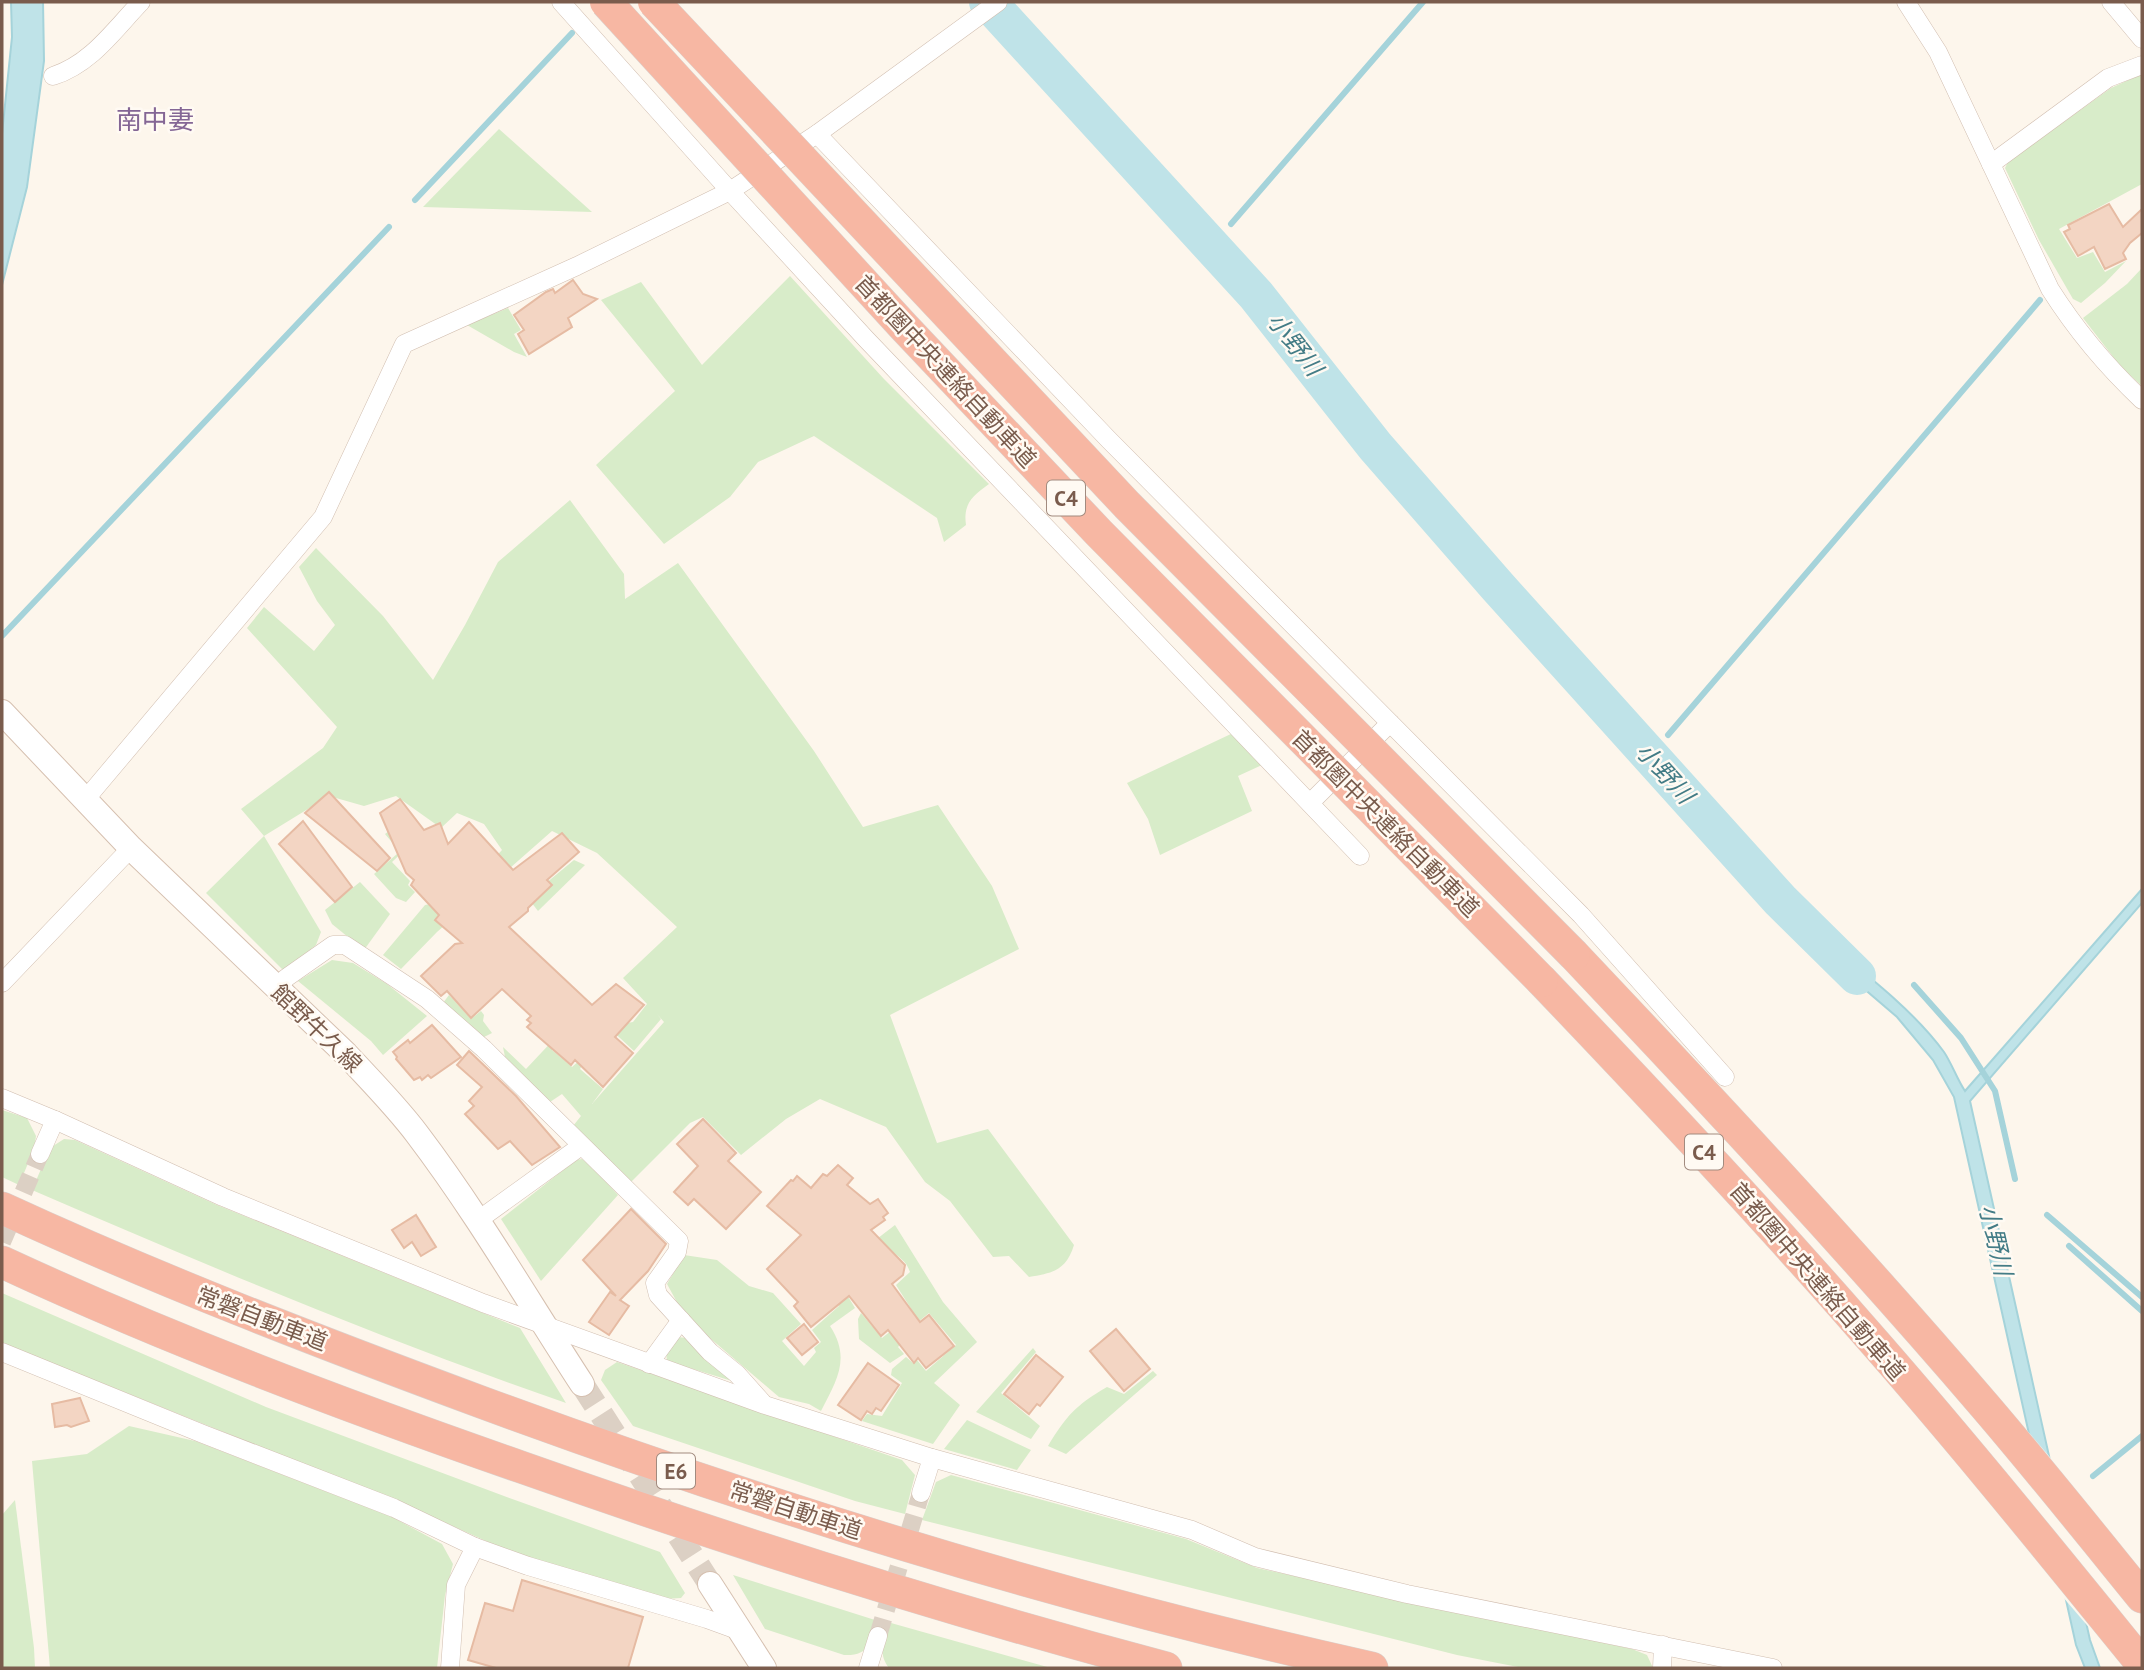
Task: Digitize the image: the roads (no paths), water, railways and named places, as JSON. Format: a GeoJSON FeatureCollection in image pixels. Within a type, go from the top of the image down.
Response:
{"type":"FeatureCollection","features":[{"type":"Feature","properties":{"kind":"highway","name":"首都圏中央連絡自動車道"},"geometry":{"type":"LineString","coordinates":[[606,2],[886,307],[1099,533],[1542,981],[1680,1125],[1874,1342],[2142,1664]]}},
{"type":"Feature","properties":{"kind":"highway","name":"首都圏中央連絡自動車道"},"geometry":{"type":"LineString","coordinates":[[654,2],[1127,505],[1574,955],[1719,1109],[1984,1405],[2142,1597]]}},
{"type":"Feature","properties":{"kind":"highway","name":"常磐自動車道"},"geometry":{"type":"LineString","coordinates":[[2,1208],[214,1300],[604,1447],[973,1565],[1154,1615],[1372,1668]]}},
{"type":"Feature","properties":{"kind":"highway","name":"常磐自動車道"},"geometry":{"type":"LineString","coordinates":[[2,1262],[203,1348],[419,1432],[588,1491],[933,1603],[1166,1668]]}},
{"type":"Feature","properties":{"kind":"main road","name":"館野牛久線"},"geometry":{"type":"LineString","coordinates":[[2,712],[131,848],[346,1054],[387,1098],[417,1133],[582,1384]]}},
{"type":"Feature","properties":{"kind":"main road"},"geometry":{"type":"LineString","coordinates":[[710,1584],[764,1668]]}},
{"type":"Feature","properties":{"kind":"street"},"geometry":{"type":"LineString","coordinates":[[53,76],[86,60],[141,2]]}},
{"type":"Feature","properties":{"kind":"street"},"geometry":{"type":"LineString","coordinates":[[561,2],[866,339],[1360,856]]}},
{"type":"Feature","properties":{"kind":"street"},"geometry":{"type":"LineString","coordinates":[[85,800],[323,517],[404,344],[577,266],[730,191],[817,134],[998,2]]}},
{"type":"Feature","properties":{"kind":"street"},"geometry":{"type":"LineString","coordinates":[[1906,2],[1938,52],[2050,289],[2109,368],[2142,400]]}},
{"type":"Feature","properties":{"kind":"street"},"geometry":{"type":"LineString","coordinates":[[2111,2],[2142,39]]}},
{"type":"Feature","properties":{"kind":"street"},"geometry":{"type":"LineString","coordinates":[[1991,164],[2108,78],[2142,65]]}},
{"type":"Feature","properties":{"kind":"street"},"geometry":{"type":"LineString","coordinates":[[817,134],[1109,440],[1581,915],[1725,1077]]}},
{"type":"Feature","properties":{"kind":"street"},"geometry":{"type":"LineString","coordinates":[[1310,803],[1390,723]]}},
{"type":"Feature","properties":{"kind":"street"},"geometry":{"type":"LineString","coordinates":[[2,983],[131,848]]}},
{"type":"Feature","properties":{"kind":"street"},"geometry":{"type":"LineString","coordinates":[[277,989],[286,978],[333,945],[345,945],[427,999],[484,1049],[680,1241],[677,1252],[655,1283],[658,1295],[710,1352],[737,1374],[765,1405]]}},
{"type":"Feature","properties":{"kind":"street"},"geometry":{"type":"LineString","coordinates":[[2,1098],[223,1197],[483,1303],[765,1405],[932,1458],[1192,1530],[1255,1557],[1407,1594],[1773,1668]]}},
{"type":"Feature","properties":{"kind":"street"},"geometry":{"type":"LineString","coordinates":[[40,1154],[55,1120]]}},
{"type":"Feature","properties":{"kind":"street"},"geometry":{"type":"LineString","coordinates":[[477,1221],[581,1146]]}},
{"type":"Feature","properties":{"kind":"street"},"geometry":{"type":"LineString","coordinates":[[649,1364],[681,1320]]}},
{"type":"Feature","properties":{"kind":"street"},"geometry":{"type":"LineString","coordinates":[[2,1352],[202,1434],[394,1508],[475,1547],[740,1631]]}},
{"type":"Feature","properties":{"kind":"street"},"geometry":{"type":"LineString","coordinates":[[921,1493],[932,1458]]}},
{"type":"Feature","properties":{"kind":"street"},"geometry":{"type":"LineString","coordinates":[[450,1668],[456,1585],[475,1547]]}},
{"type":"Feature","properties":{"kind":"street"},"geometry":{"type":"LineString","coordinates":[[869,1668],[878,1636]]}},
{"type":"Feature","properties":{"kind":"street"},"geometry":{"type":"LineString","coordinates":[[1661,1668],[1663,1645]]}},
{"type":"Feature","properties":{"kind":"water"},"geometry":{"type":"Polygon","coordinates":[[[11,2],[43,2],[44,61],[27,187],[2,285],[2,134],[12,37],[11,2]]]}},
{"type":"Feature","properties":{"kind":"water"},"geometry":{"type":"Polygon","coordinates":[[[2142,889],[2142,903],[1970,1101],[2090,1640],[2100,1668],[2085,1668],[2076,1645],[1954,1097],[1933,1060],[1897,1017],[1855,981],[1815,933],[1916,1019],[1944,1052],[1965,1091],[2142,889]]]}},
{"type":"Feature","properties":{"kind":"waterway","name":"小野川"},"geometry":{"type":"LineString","coordinates":[[988,2],[1256,295],[1375,446],[1498,587],[1780,900],[1857,976]]}},
{"type":"Feature","properties":{"kind":"waterway"},"geometry":{"type":"LineString","coordinates":[[1231,224],[1423,2]]}},
{"type":"Feature","properties":{"kind":"waterway"},"geometry":{"type":"LineString","coordinates":[[415,200],[572,33]]}},
{"type":"Feature","properties":{"kind":"waterway"},"geometry":{"type":"LineString","coordinates":[[2,636],[389,227]]}},
{"type":"Feature","properties":{"kind":"waterway"},"geometry":{"type":"LineString","coordinates":[[1668,735],[2040,300]]}},
{"type":"Feature","properties":{"kind":"waterway","name":"小野川"},"geometry":{"type":"LineString","coordinates":[[1651,757],[1653,753]]}},
{"type":"Feature","properties":{"kind":"waterway"},"geometry":{"type":"LineString","coordinates":[[1914,985],[1961,1038],[1995,1091],[2015,1179]]}},
{"type":"Feature","properties":{"kind":"waterway"},"geometry":{"type":"LineString","coordinates":[[2047,1215],[2142,1297]]}},
{"type":"Feature","properties":{"kind":"waterway"},"geometry":{"type":"LineString","coordinates":[[2069,1246],[2142,1311]]}},
{"type":"Feature","properties":{"kind":"waterway"},"geometry":{"type":"LineString","coordinates":[[2093,1476],[2142,1436]]}},
{"type":"Feature","properties":{"kind":"tunnel"},"geometry":{"type":"LineString","coordinates":[[2,1242],[40,1154]]}},
{"type":"Feature","properties":{"kind":"tunnel"},"geometry":{"type":"LineString","coordinates":[[582,1384],[710,1584]]}},
{"type":"Feature","properties":{"kind":"tunnel"},"geometry":{"type":"LineString","coordinates":[[878,1636],[921,1493]]}},
{"type":"Feature","properties":{"kind":"district","name":"南中妻"},"geometry":{"type":"Point","coordinates":[155,119]}}]}
